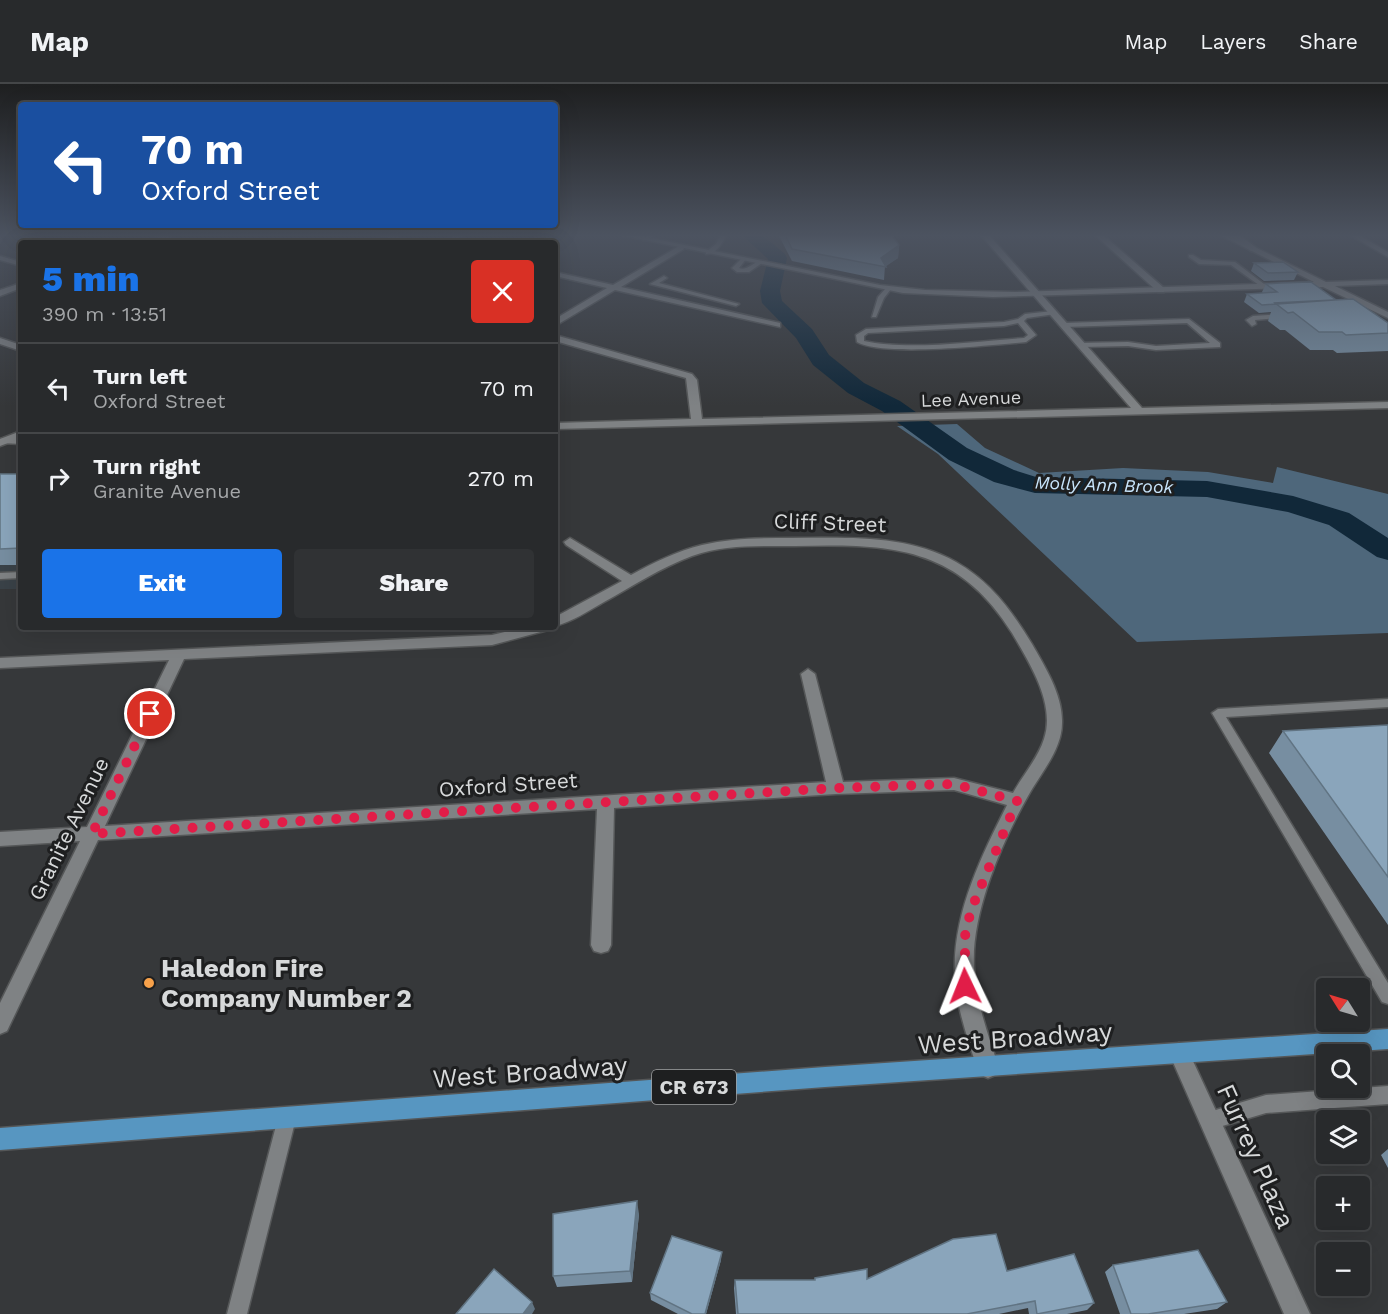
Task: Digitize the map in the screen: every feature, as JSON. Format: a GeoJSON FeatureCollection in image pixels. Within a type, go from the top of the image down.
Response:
{"type":"FeatureCollection","features":[{"type":"Feature","properties":{"kind":"main road","name":"West Broadway"},"geometry":{"type":"LineString","coordinates":[[0,1139],[825,1077],[988,1068],[1388,1039]]}},
{"type":"Feature","properties":{"kind":"street"},"geometry":{"type":"LineString","coordinates":[[558,320],[607,291]]}},
{"type":"Feature","properties":{"kind":"street"},"geometry":{"type":"LineString","coordinates":[[629,291],[777,325]]}},
{"type":"Feature","properties":{"kind":"street"},"geometry":{"type":"LineString","coordinates":[[918,291],[963,295],[1117,291]]}},
{"type":"Feature","properties":{"kind":"street"},"geometry":{"type":"LineString","coordinates":[[1034,291],[1139,411]]}},
{"type":"Feature","properties":{"kind":"street"},"geometry":{"type":"LineString","coordinates":[[1341,291],[1388,315]]}},
{"type":"Feature","properties":{"kind":"street"},"geometry":{"type":"LineString","coordinates":[[558,339],[689,376],[692,380],[697,423]]}},
{"type":"Feature","properties":{"kind":"street"},"geometry":{"type":"LineString","coordinates":[[0,341],[18,347]]}},
{"type":"Feature","properties":{"kind":"street","name":"Lee Avenue"},"geometry":{"type":"LineString","coordinates":[[558,426],[1388,405]]}},
{"type":"Feature","properties":{"kind":"street"},"geometry":{"type":"LineString","coordinates":[[3,442],[18,435]]}},
{"type":"Feature","properties":{"kind":"street"},"geometry":{"type":"LineString","coordinates":[[3,442],[18,441]]}},
{"type":"Feature","properties":{"kind":"street","name":"Cliff Street"},"geometry":{"type":"LineString","coordinates":[[558,620],[662,563],[709,547],[748,543],[869,541],[916,551],[960,569],[989,590],[1007,613],[1051,702],[1054,717],[1053,736],[1017,801],[971,910],[965,936],[965,986],[988,1068]]}},
{"type":"Feature","properties":{"kind":"street"},"geometry":{"type":"LineString","coordinates":[[570,542],[631,581]]}},
{"type":"Feature","properties":{"kind":"street"},"geometry":{"type":"LineString","coordinates":[[0,663],[492,640],[531,630]]}},
{"type":"Feature","properties":{"kind":"street","name":"Granite Avenue"},"geometry":{"type":"LineString","coordinates":[[0,1024],[179,654]]}},
{"type":"Feature","properties":{"kind":"street"},"geometry":{"type":"LineString","coordinates":[[808,674],[836,788]]}},
{"type":"Feature","properties":{"kind":"street","name":"Oxford Street"},"geometry":{"type":"LineString","coordinates":[[0,839],[836,788],[954,784],[1017,801]]}},
{"type":"Feature","properties":{"kind":"street"},"geometry":{"type":"LineString","coordinates":[[601,945],[606,802]]}},
{"type":"Feature","properties":{"kind":"street","name":"Furrey Plaza"},"geometry":{"type":"LineString","coordinates":[[1179,1053],[1297,1314]]}},
{"type":"Feature","properties":{"kind":"lane"},"geometry":{"type":"LineString","coordinates":[[685,291],[736,304]]}},
{"type":"Feature","properties":{"kind":"lane"},"geometry":{"type":"LineString","coordinates":[[874,316],[881,297],[886,291]]}},
{"type":"Feature","properties":{"kind":"lane"},"geometry":{"type":"LineString","coordinates":[[683,303],[696,294]]}},
{"type":"Feature","properties":{"kind":"lane"},"geometry":{"type":"LineString","coordinates":[[1359,313],[1379,311]]}},
{"type":"Feature","properties":{"kind":"lane"},"geometry":{"type":"LineString","coordinates":[[1020,321],[1032,335],[1026,340],[896,346],[868,345],[861,342],[860,335],[866,331],[1020,321],[1025,316],[1053,313]]}},
{"type":"Feature","properties":{"kind":"lane"},"geometry":{"type":"LineString","coordinates":[[1252,324],[1250,320],[1259,317],[1293,316]]}},
{"type":"Feature","properties":{"kind":"lane"},"geometry":{"type":"LineString","coordinates":[[1064,325],[1189,321],[1217,345],[1156,348],[1128,344],[1082,345]]}},
{"type":"Feature","properties":{"kind":"lane"},"geometry":{"type":"LineString","coordinates":[[0,576],[18,575]]}},
{"type":"Feature","properties":{"kind":"lane"},"geometry":{"type":"LineString","coordinates":[[1388,703],[1218,713],[1388,997]]}},
{"type":"Feature","properties":{"kind":"lane"},"geometry":{"type":"LineString","coordinates":[[1209,1121],[1266,1104],[1388,1095]]}},
{"type":"Feature","properties":{"kind":"lane"},"geometry":{"type":"LineString","coordinates":[[237,1314],[286,1118]]}},
{"type":"Feature","properties":{"kind":"shaded area"},"geometry":{"type":"Polygon","coordinates":[[[957,424],[985,448],[1039,473],[1123,468],[1208,472],[1273,483],[1277,467],[1388,494],[1388,633],[1137,642],[938,454],[897,426],[957,424]]]}},
{"type":"Feature","properties":{"kind":"shaded area"},"geometry":{"type":"Polygon","coordinates":[[[18,482],[18,589],[0,589],[0,483],[18,482]]]}},
{"type":"Feature","properties":{"kind":"building"},"geometry":{"type":"Polygon","coordinates":[[[1324,291],[1336,300],[1262,305],[1247,294],[1324,291]]]}},
{"type":"Feature","properties":{"kind":"building"},"geometry":{"type":"Polygon","coordinates":[[[1353,299],[1388,323],[1388,333],[1346,335],[1342,332],[1319,332],[1293,312],[1288,313],[1275,303],[1353,299]]]}},
{"type":"Feature","properties":{"kind":"building"},"geometry":{"type":"Polygon","coordinates":[[[0,474],[18,474],[18,548],[0,549],[0,474]]]}},
{"type":"Feature","properties":{"kind":"building"},"geometry":{"type":"Polygon","coordinates":[[[1388,725],[1388,877],[1283,731],[1388,725]]]}},
{"type":"Feature","properties":{"kind":"building"},"geometry":{"type":"Polygon","coordinates":[[[637,1201],[630,1271],[553,1276],[553,1214],[637,1201]]]}},
{"type":"Feature","properties":{"kind":"building"},"geometry":{"type":"Polygon","coordinates":[[[996,1234],[1007,1271],[1074,1254],[1094,1303],[1037,1314],[1035,1301],[967,1314],[738,1314],[735,1280],[815,1280],[815,1278],[867,1269],[867,1279],[953,1239],[996,1234]]]}},
{"type":"Feature","properties":{"kind":"building"},"geometry":{"type":"Polygon","coordinates":[[[672,1236],[722,1252],[705,1314],[692,1314],[650,1293],[672,1236]]]}},
{"type":"Feature","properties":{"kind":"building"},"geometry":{"type":"Polygon","coordinates":[[[1198,1250],[1227,1302],[1148,1314],[1131,1314],[1113,1265],[1198,1250]]]}},
{"type":"Feature","properties":{"kind":"building"},"geometry":{"type":"Polygon","coordinates":[[[494,1269],[532,1302],[523,1314],[456,1314],[494,1269]]]}},
{"type":"Feature","properties":{"kind":"waterway","name":"Molly Ann Brook"},"geometry":{"type":"LineString","coordinates":[[770,291],[772,303],[804,334],[821,360],[856,388],[891,406],[958,454],[1004,476],[1035,485],[1207,489],[1293,504],[1339,519],[1388,551]]}},
{"type":"Feature","properties":{"kind":"place","name":"Haledon Fire Company Number 2"},"geometry":{"type":"Point","coordinates":[149,983]}},
{"type":"Feature","properties":{"kind":"route"},"geometry":{"type":"LineString","coordinates":[[150,714],[92,834],[836,788],[954,784],[1017,801],[971,910],[965,936],[965,986]]}}]}
